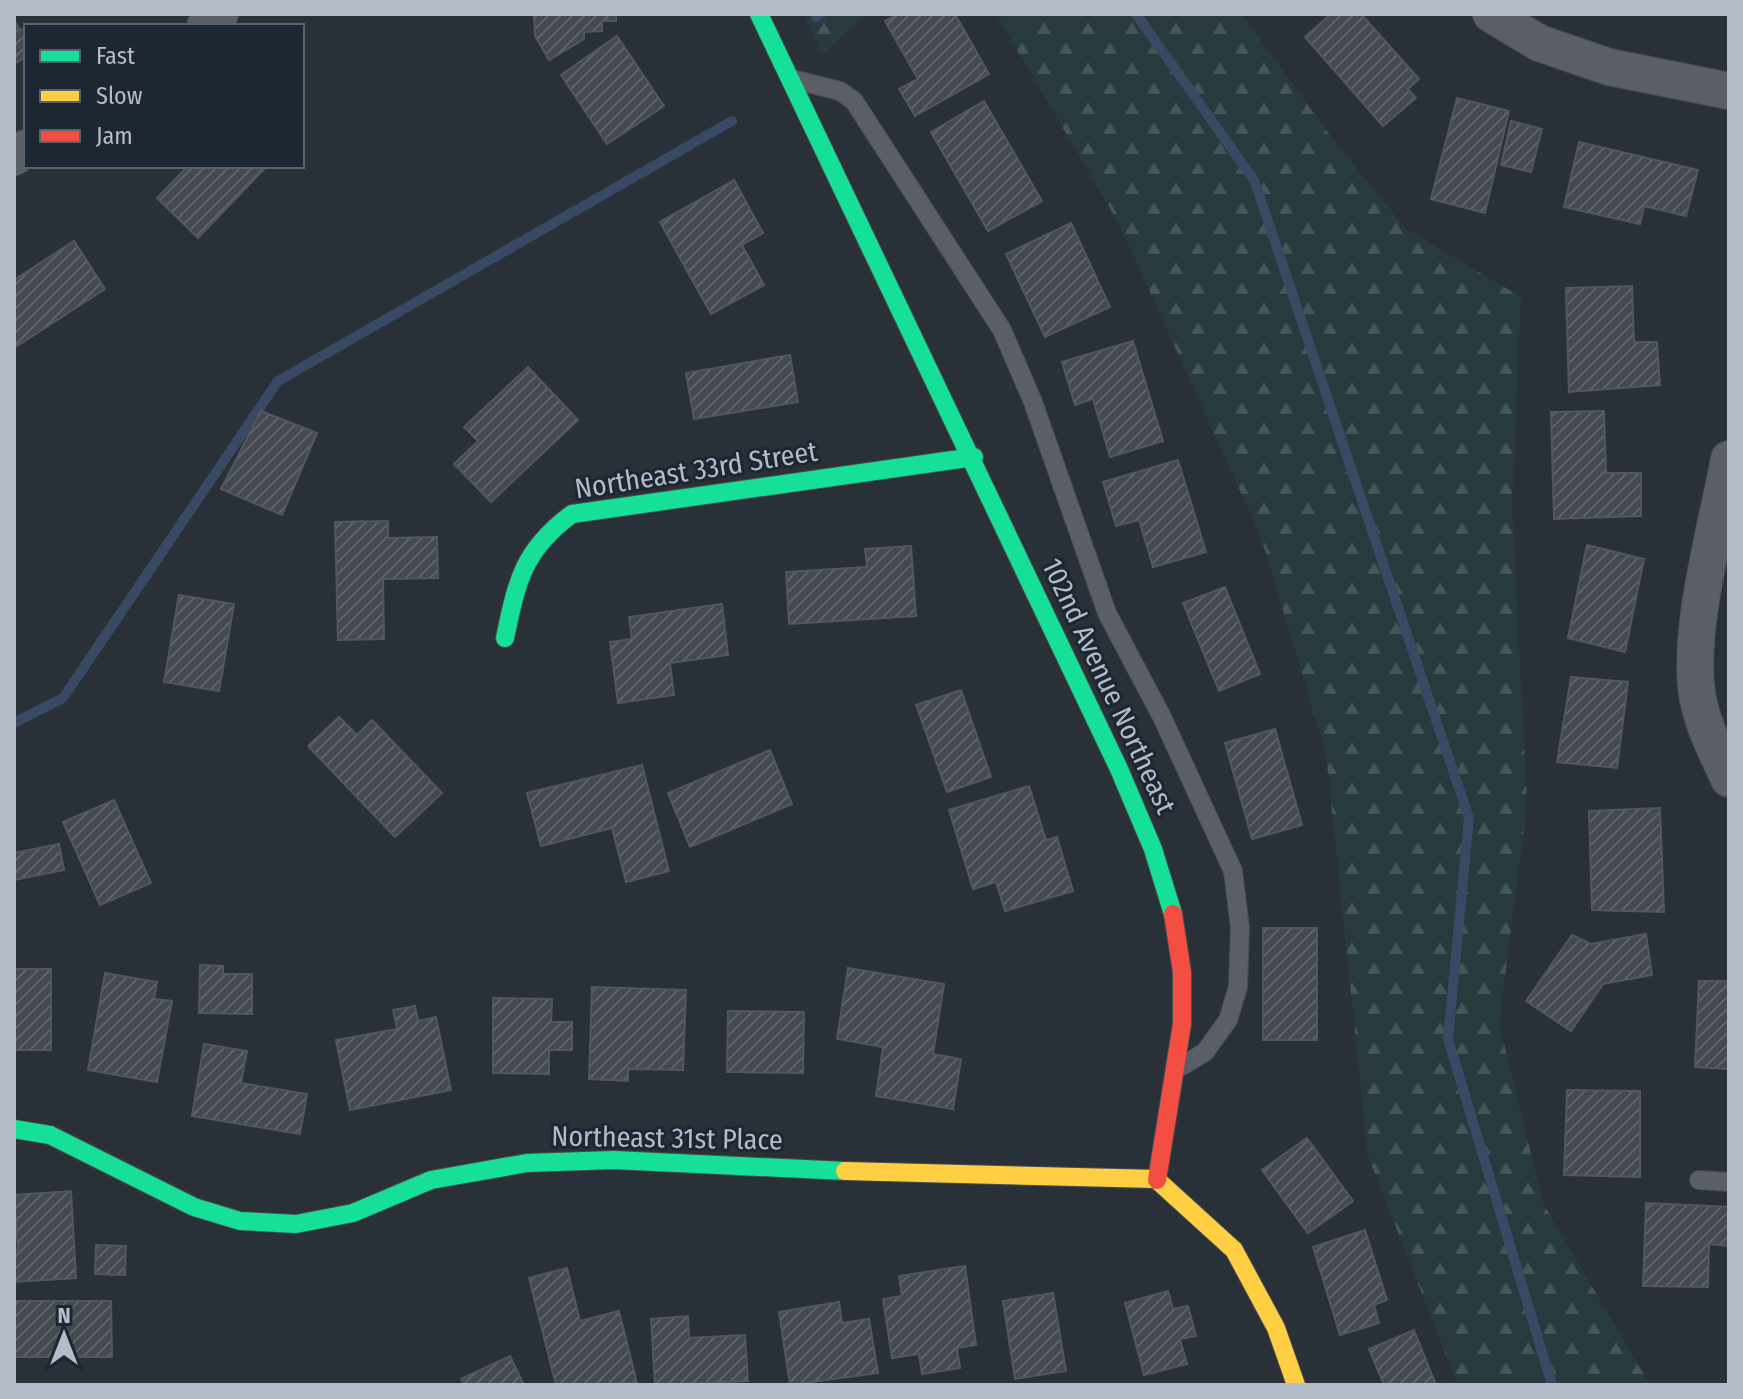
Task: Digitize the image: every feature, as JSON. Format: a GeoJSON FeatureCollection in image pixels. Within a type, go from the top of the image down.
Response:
{"type":"FeatureCollection","features":[{"type":"Feature","properties":{"kind":"street","name":"102nd Avenue Northeast"},"geometry":{"type":"LineString","coordinates":[[759,14],[974,457],[1144,826],[1173,913],[1182,973],[1173,1072],[1156,1179]]}},
{"type":"Feature","properties":{"kind":"street"},"geometry":{"type":"LineString","coordinates":[[1491,14],[1539,43],[1609,67],[1729,91]]}},
{"type":"Feature","properties":{"kind":"street","name":"Northeast 33rd Street"},"geometry":{"type":"LineString","coordinates":[[505,638],[521,566],[542,534],[572,514],[974,457]]}},
{"type":"Feature","properties":{"kind":"street"},"geometry":{"type":"LineString","coordinates":[[1729,459],[1700,618],[1694,671],[1699,704],[1729,779]]}},
{"type":"Feature","properties":{"kind":"street","name":"Northeast 31st Place"},"geometry":{"type":"LineString","coordinates":[[14,1129],[50,1135],[108,1161],[194,1207],[240,1221],[282,1223],[353,1213],[431,1180],[527,1163],[614,1160],[944,1176],[1156,1179]]}},
{"type":"Feature","properties":{"kind":"street"},"geometry":{"type":"LineString","coordinates":[[1156,1179],[1234,1250],[1276,1328],[1296,1385]]}},
{"type":"Feature","properties":{"kind":"lane"},"geometry":{"type":"LineString","coordinates":[[789,78],[840,91],[854,101],[1002,330],[1033,402],[1107,613],[1162,717],[1233,871],[1240,928],[1238,987],[1228,1020],[1205,1052],[1173,1072]]}},
{"type":"Feature","properties":{"kind":"lane"},"geometry":{"type":"LineString","coordinates":[[1699,1180],[1729,1182]]}},
{"type":"Feature","properties":{"kind":"green space"},"geometry":{"type":"Polygon","coordinates":[[[804,14],[866,14],[822,55],[804,14]]]}},
{"type":"Feature","properties":{"kind":"green space"},"geometry":{"type":"Polygon","coordinates":[[[996,14],[1242,14],[1329,134],[1406,229],[1521,297],[1512,504],[1527,804],[1499,1023],[1543,1203],[1650,1385],[1457,1383],[1368,1156],[1326,754],[1261,537],[1119,224],[996,14]]]}},
{"type":"Feature","properties":{"kind":"building"},"geometry":{"type":"Polygon","coordinates":[[[534,14],[616,14],[616,21],[602,21],[602,31],[584,32],[584,39],[549,60],[535,36],[534,14]]]}},
{"type":"Feature","properties":{"kind":"building"},"geometry":{"type":"Polygon","coordinates":[[[898,14],[955,14],[989,74],[915,116],[899,89],[918,79],[885,21],[898,14]]]}},
{"type":"Feature","properties":{"kind":"building"},"geometry":{"type":"Polygon","coordinates":[[[1331,14],[1361,14],[1419,79],[1408,89],[1416,98],[1383,126],[1305,37],[1331,14]]]}},
{"type":"Feature","properties":{"kind":"building"},"geometry":{"type":"Polygon","coordinates":[[[14,20],[20,30],[24,28],[24,58],[14,64],[14,20]]]}},
{"type":"Feature","properties":{"kind":"building"},"geometry":{"type":"Polygon","coordinates":[[[617,36],[664,106],[607,144],[561,75],[617,36]]]}},
{"type":"Feature","properties":{"kind":"building"},"geometry":{"type":"Polygon","coordinates":[[[1457,98],[1509,111],[1485,213],[1431,199],[1457,98]]]}},
{"type":"Feature","properties":{"kind":"building"},"geometry":{"type":"Polygon","coordinates":[[[984,101],[1042,201],[988,231],[931,132],[984,101]]]}},
{"type":"Feature","properties":{"kind":"building"},"geometry":{"type":"Polygon","coordinates":[[[1511,121],[1542,129],[1531,172],[1501,165],[1511,121]]]}},
{"type":"Feature","properties":{"kind":"building"},"geometry":{"type":"Polygon","coordinates":[[[1579,142],[1698,170],[1686,216],[1644,206],[1640,224],[1564,207],[1579,142]]]}},
{"type":"Feature","properties":{"kind":"building"},"geometry":{"type":"Polygon","coordinates":[[[186,168],[265,168],[198,238],[157,198],[186,168]]]}},
{"type":"Feature","properties":{"kind":"building"},"geometry":{"type":"Polygon","coordinates":[[[734,180],[763,233],[742,245],[764,285],[711,314],[660,222],[734,180]]]}},
{"type":"Feature","properties":{"kind":"building"},"geometry":{"type":"Polygon","coordinates":[[[1071,223],[1110,307],[1045,337],[1006,254],[1071,223]]]}},
{"type":"Feature","properties":{"kind":"building"},"geometry":{"type":"Polygon","coordinates":[[[74,241],[105,289],[14,348],[14,280],[74,241]]]}},
{"type":"Feature","properties":{"kind":"building"},"geometry":{"type":"Polygon","coordinates":[[[1632,286],[1634,342],[1657,342],[1660,385],[1569,392],[1566,288],[1632,286]]]}},
{"type":"Feature","properties":{"kind":"building"},"geometry":{"type":"Polygon","coordinates":[[[1133,341],[1163,441],[1110,457],[1093,399],[1075,405],[1062,362],[1133,341]]]}},
{"type":"Feature","properties":{"kind":"building"},"geometry":{"type":"Polygon","coordinates":[[[790,355],[798,402],[694,419],[686,373],[790,355]]]}},
{"type":"Feature","properties":{"kind":"building"},"geometry":{"type":"Polygon","coordinates":[[[528,367],[578,420],[491,502],[454,464],[478,441],[464,427],[528,367]]]}},
{"type":"Feature","properties":{"kind":"building"},"geometry":{"type":"Polygon","coordinates":[[[261,411],[317,433],[282,515],[221,489],[261,411]]]}},
{"type":"Feature","properties":{"kind":"building"},"geometry":{"type":"Polygon","coordinates":[[[1604,411],[1606,473],[1641,473],[1641,516],[1554,519],[1551,412],[1604,411]]]}},
{"type":"Feature","properties":{"kind":"building"},"geometry":{"type":"Polygon","coordinates":[[[1178,460],[1206,552],[1153,567],[1139,520],[1116,526],[1103,482],[1178,460]]]}},
{"type":"Feature","properties":{"kind":"building"},"geometry":{"type":"Polygon","coordinates":[[[388,521],[388,538],[437,537],[438,578],[383,579],[384,639],[338,640],[335,522],[388,521]]]}},
{"type":"Feature","properties":{"kind":"building"},"geometry":{"type":"Polygon","coordinates":[[[1587,545],[1644,559],[1625,652],[1568,638],[1587,545]]]}},
{"type":"Feature","properties":{"kind":"building"},"geometry":{"type":"Polygon","coordinates":[[[911,546],[916,616],[789,624],[786,572],[867,567],[865,549],[911,546]]]}},
{"type":"Feature","properties":{"kind":"building"},"geometry":{"type":"Polygon","coordinates":[[[1225,587],[1260,674],[1219,691],[1183,603],[1225,587]]]}},
{"type":"Feature","properties":{"kind":"building"},"geometry":{"type":"Polygon","coordinates":[[[179,595],[234,604],[219,691],[164,682],[179,595]]]}},
{"type":"Feature","properties":{"kind":"building"},"geometry":{"type":"Polygon","coordinates":[[[722,604],[728,655],[670,663],[674,695],[618,703],[610,642],[632,639],[629,617],[722,604]]]}},
{"type":"Feature","properties":{"kind":"building"},"geometry":{"type":"Polygon","coordinates":[[[1571,677],[1628,682],[1617,768],[1557,762],[1571,677]]]}},
{"type":"Feature","properties":{"kind":"building"},"geometry":{"type":"Polygon","coordinates":[[[961,690],[991,777],[947,792],[916,705],[961,690]]]}},
{"type":"Feature","properties":{"kind":"building"},"geometry":{"type":"Polygon","coordinates":[[[339,717],[357,735],[372,720],[442,793],[395,837],[308,746],[339,717]]]}},
{"type":"Feature","properties":{"kind":"building"},"geometry":{"type":"Polygon","coordinates":[[[1275,729],[1302,825],[1252,839],[1225,743],[1275,729]]]}},
{"type":"Feature","properties":{"kind":"building"},"geometry":{"type":"Polygon","coordinates":[[[770,750],[792,804],[690,847],[668,793],[770,750]]]}},
{"type":"Feature","properties":{"kind":"building"},"geometry":{"type":"Polygon","coordinates":[[[642,765],[669,871],[626,882],[612,828],[541,846],[527,793],[642,765]]]}},
{"type":"Feature","properties":{"kind":"building"},"geometry":{"type":"Polygon","coordinates":[[[1029,786],[1046,840],[1057,837],[1073,891],[1005,911],[996,882],[973,889],[949,810],[1029,786]]]}},
{"type":"Feature","properties":{"kind":"building"},"geometry":{"type":"Polygon","coordinates":[[[114,800],[151,883],[100,905],[63,822],[114,800]]]}},
{"type":"Feature","properties":{"kind":"building"},"geometry":{"type":"Polygon","coordinates":[[[1660,808],[1664,912],[1592,910],[1589,811],[1660,808]]]}},
{"type":"Feature","properties":{"kind":"building"},"geometry":{"type":"Polygon","coordinates":[[[59,844],[64,870],[14,880],[14,853],[59,844]]]}},
{"type":"Feature","properties":{"kind":"building"},"geometry":{"type":"Polygon","coordinates":[[[1263,928],[1317,928],[1317,1040],[1263,1040],[1263,928]]]}},
{"type":"Feature","properties":{"kind":"building"},"geometry":{"type":"Polygon","coordinates":[[[1646,934],[1652,975],[1603,984],[1571,1031],[1526,1001],[1572,935],[1591,944],[1646,934]]]}},
{"type":"Feature","properties":{"kind":"building"},"geometry":{"type":"Polygon","coordinates":[[[200,965],[223,966],[223,974],[252,974],[252,1014],[199,1013],[200,965]]]}},
{"type":"Feature","properties":{"kind":"building"},"geometry":{"type":"Polygon","coordinates":[[[848,968],[944,984],[933,1054],[961,1059],[953,1109],[876,1096],[883,1047],[837,1039],[848,968]]]}},
{"type":"Feature","properties":{"kind":"building"},"geometry":{"type":"Polygon","coordinates":[[[14,969],[51,969],[51,1050],[14,1050],[14,969]]]}},
{"type":"Feature","properties":{"kind":"building"},"geometry":{"type":"Polygon","coordinates":[[[105,973],[157,982],[154,999],[172,1001],[157,1082],[88,1070],[105,973]]]}},
{"type":"Feature","properties":{"kind":"building"},"geometry":{"type":"Polygon","coordinates":[[[1699,981],[1729,981],[1729,1069],[1695,1067],[1699,981]]]}},
{"type":"Feature","properties":{"kind":"building"},"geometry":{"type":"Polygon","coordinates":[[[592,987],[686,990],[683,1070],[628,1069],[628,1081],[589,1079],[592,987]]]}},
{"type":"Feature","properties":{"kind":"building"},"geometry":{"type":"Polygon","coordinates":[[[493,998],[552,999],[551,1022],[572,1022],[572,1050],[549,1050],[549,1074],[493,1073],[493,998]]]}},
{"type":"Feature","properties":{"kind":"building"},"geometry":{"type":"Polygon","coordinates":[[[415,1006],[418,1021],[436,1017],[451,1090],[350,1110],[336,1040],[397,1029],[393,1010],[415,1006]]]}},
{"type":"Feature","properties":{"kind":"building"},"geometry":{"type":"Polygon","coordinates":[[[728,1011],[804,1012],[803,1073],[727,1072],[728,1011]]]}},
{"type":"Feature","properties":{"kind":"building"},"geometry":{"type":"Polygon","coordinates":[[[204,1044],[247,1051],[241,1083],[307,1094],[300,1134],[192,1116],[204,1044]]]}},
{"type":"Feature","properties":{"kind":"building"},"geometry":{"type":"Polygon","coordinates":[[[1567,1090],[1640,1091],[1640,1177],[1564,1175],[1567,1090]]]}},
{"type":"Feature","properties":{"kind":"building"},"geometry":{"type":"Polygon","coordinates":[[[1307,1138],[1353,1201],[1308,1233],[1262,1170],[1307,1138]]]}},
{"type":"Feature","properties":{"kind":"building"},"geometry":{"type":"Polygon","coordinates":[[[71,1191],[76,1278],[14,1282],[14,1250],[18,1250],[14,1195],[71,1191]]]}},
{"type":"Feature","properties":{"kind":"building"},"geometry":{"type":"Polygon","coordinates":[[[1646,1203],[1729,1207],[1729,1246],[1709,1244],[1708,1287],[1643,1286],[1646,1203]]]}},
{"type":"Feature","properties":{"kind":"building"},"geometry":{"type":"Polygon","coordinates":[[[1365,1230],[1387,1300],[1374,1305],[1379,1323],[1340,1335],[1313,1247],[1365,1230]]]}},
{"type":"Feature","properties":{"kind":"building"},"geometry":{"type":"Polygon","coordinates":[[[96,1245],[126,1246],[125,1275],[95,1274],[96,1245]]]}},
{"type":"Feature","properties":{"kind":"building"},"geometry":{"type":"Polygon","coordinates":[[[965,1266],[976,1345],[957,1348],[960,1368],[922,1374],[919,1354],[892,1358],[883,1299],[902,1296],[899,1276],[965,1266]]]}},
{"type":"Feature","properties":{"kind":"building"},"geometry":{"type":"Polygon","coordinates":[[[567,1268],[580,1321],[619,1311],[637,1383],[556,1385],[529,1278],[567,1268]]]}},
{"type":"Feature","properties":{"kind":"building"},"geometry":{"type":"Polygon","coordinates":[[[1168,1291],[1173,1309],[1188,1306],[1196,1336],[1180,1339],[1187,1364],[1144,1375],[1125,1303],[1168,1291]]]}},
{"type":"Feature","properties":{"kind":"building"},"geometry":{"type":"Polygon","coordinates":[[[1053,1293],[1066,1371],[1015,1379],[1003,1301],[1053,1293]]]}},
{"type":"Feature","properties":{"kind":"building"},"geometry":{"type":"Polygon","coordinates":[[[14,1301],[111,1301],[112,1357],[14,1357],[14,1301]]]}},
{"type":"Feature","properties":{"kind":"building"},"geometry":{"type":"Polygon","coordinates":[[[839,1302],[842,1323],[869,1319],[878,1373],[790,1385],[779,1312],[839,1302]]]}},
{"type":"Feature","properties":{"kind":"building"},"geometry":{"type":"Polygon","coordinates":[[[688,1316],[689,1338],[745,1335],[748,1381],[655,1385],[651,1319],[688,1316]]]}},
{"type":"Feature","properties":{"kind":"building"},"geometry":{"type":"Polygon","coordinates":[[[1414,1330],[1436,1385],[1384,1385],[1369,1349],[1414,1330]]]}},
{"type":"Feature","properties":{"kind":"building"},"geometry":{"type":"Polygon","coordinates":[[[510,1356],[524,1385],[464,1385],[461,1379],[510,1356]]]}},
{"type":"Feature","properties":{"kind":"waterway"},"geometry":{"type":"LineString","coordinates":[[816,17],[820,14]]}},
{"type":"Feature","properties":{"kind":"waterway"},"geometry":{"type":"LineString","coordinates":[[1136,14],[1254,180],[1469,818],[1448,1039],[1552,1385]]}},
{"type":"Feature","properties":{"kind":"waterway"},"geometry":{"type":"LineString","coordinates":[[14,723],[63,698],[278,381],[732,121]]}},
{"type":"Feature","properties":{"kind":"traffic: fast"},"geometry":{"type":"LineString","coordinates":[[759,14],[1119,769],[1153,849],[1173,914]]}},
{"type":"Feature","properties":{"kind":"traffic: fast"},"geometry":{"type":"LineString","coordinates":[[505,638],[519,583],[532,554],[572,514],[974,457]]}},
{"type":"Feature","properties":{"kind":"traffic: fast"},"geometry":{"type":"LineString","coordinates":[[14,1129],[50,1135],[194,1207],[240,1221],[296,1224],[353,1213],[431,1180],[527,1163],[614,1160],[845,1171]]}},
{"type":"Feature","properties":{"kind":"traffic: slow"},"geometry":{"type":"LineString","coordinates":[[845,1171],[1156,1179]]}},
{"type":"Feature","properties":{"kind":"traffic: slow"},"geometry":{"type":"LineString","coordinates":[[1157,1180],[1234,1250],[1276,1328],[1296,1385]]}},
{"type":"Feature","properties":{"kind":"traffic: jam"},"geometry":{"type":"LineString","coordinates":[[1157,1180],[1182,1024],[1182,972],[1173,914]]}}]}
